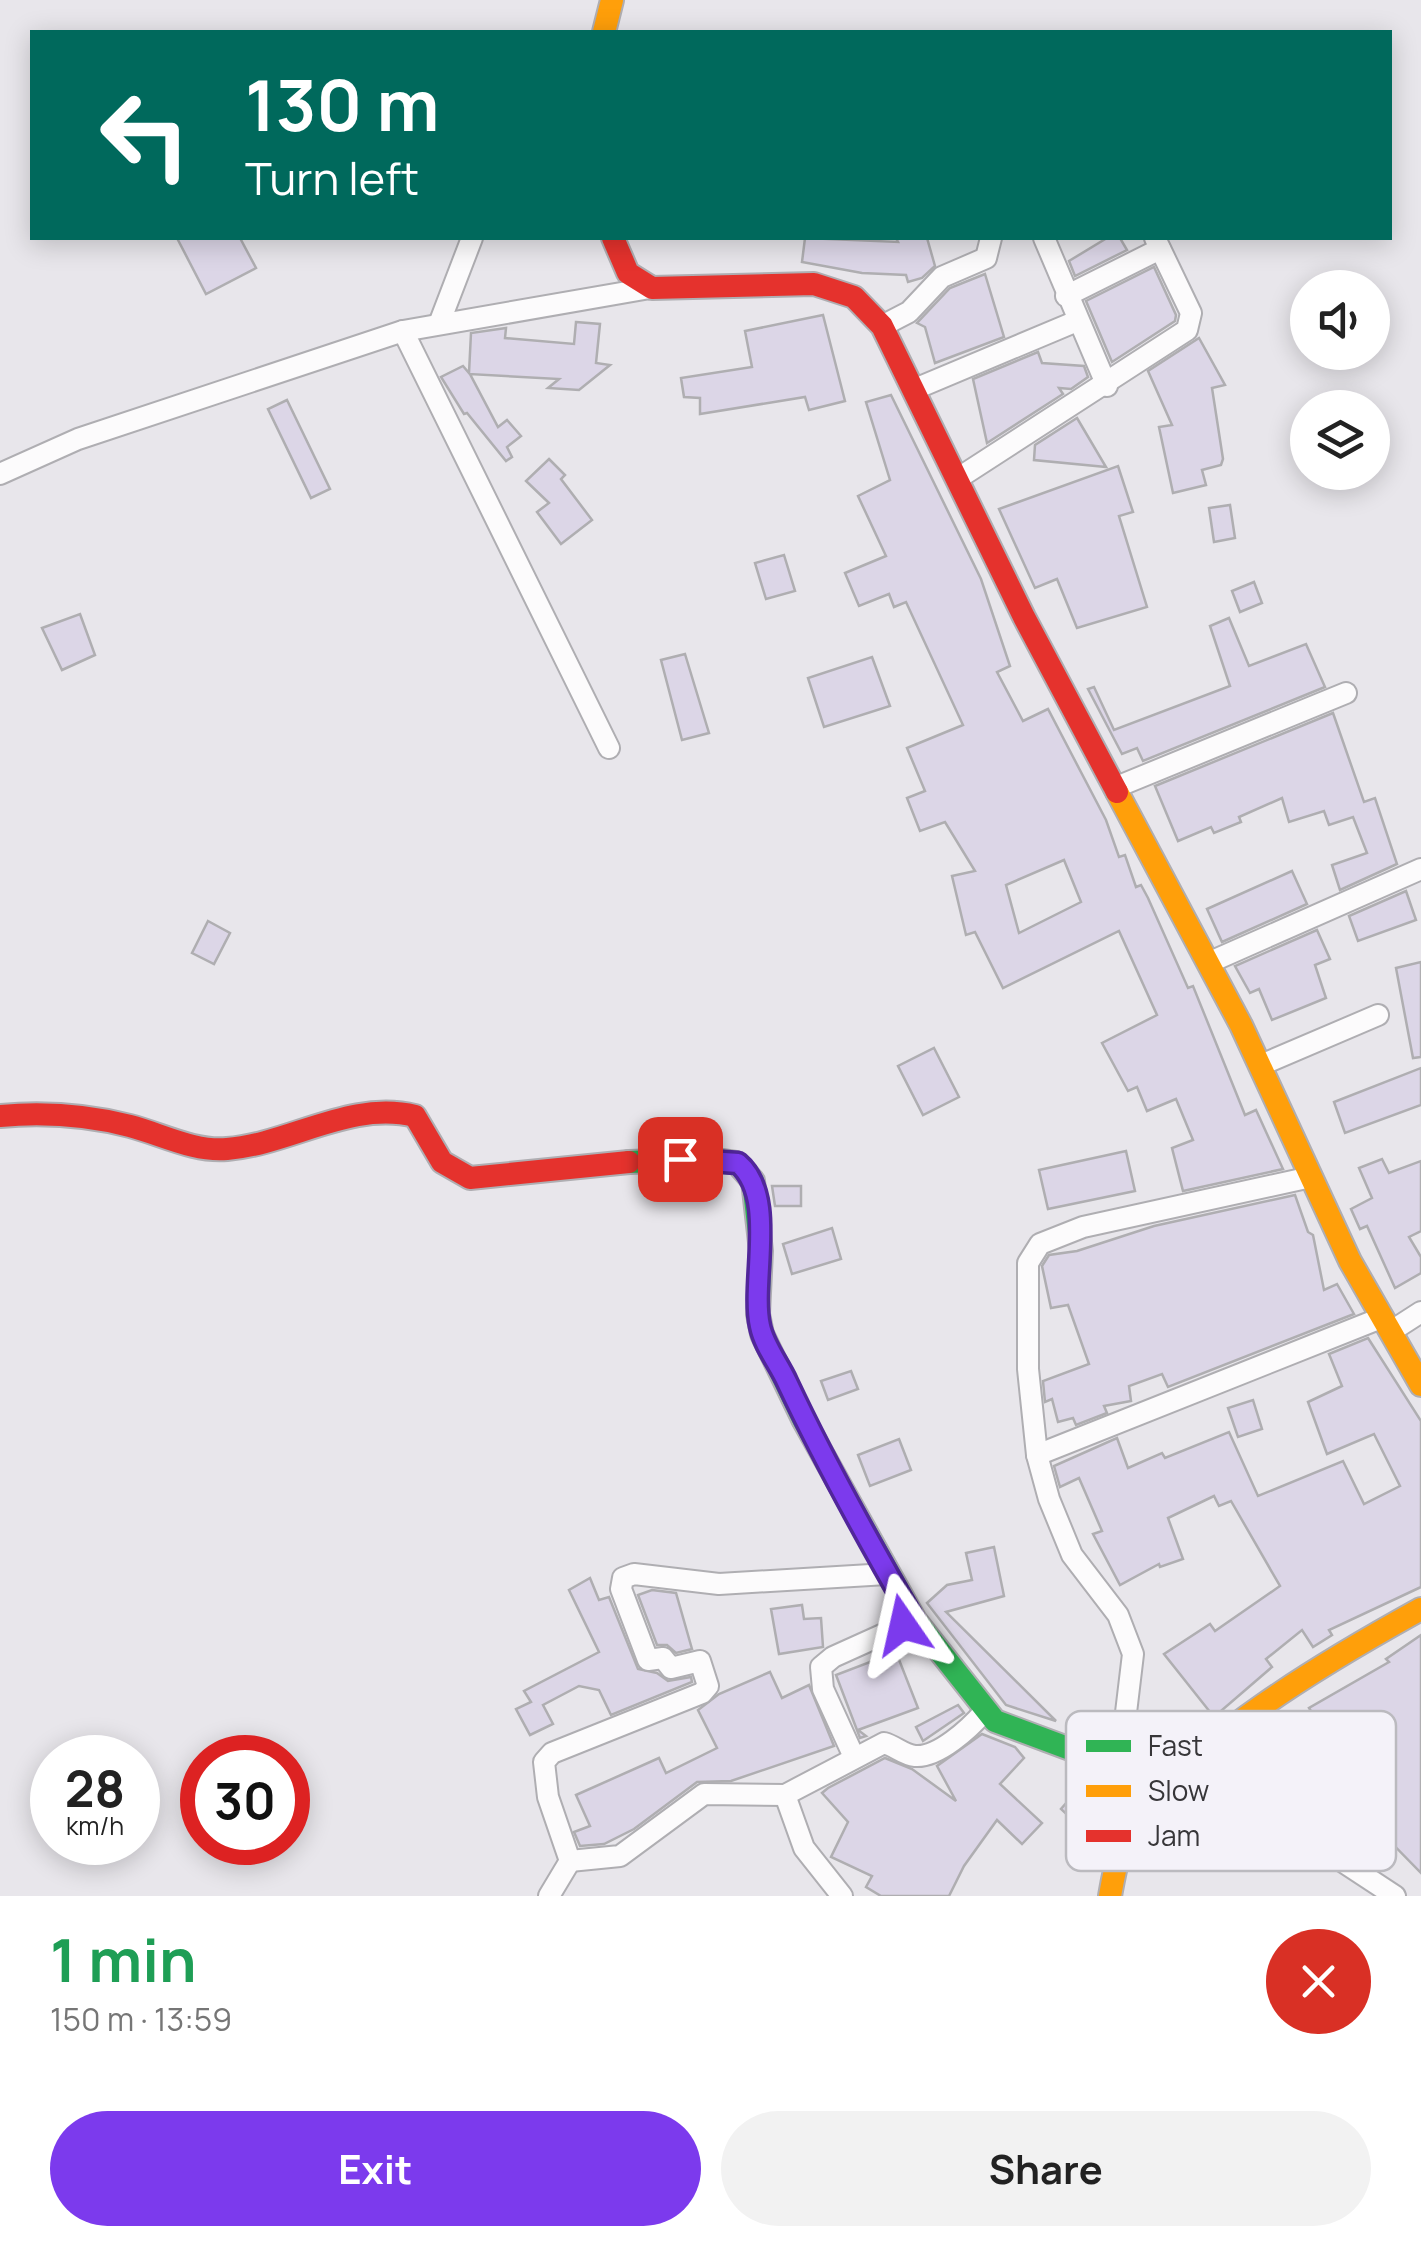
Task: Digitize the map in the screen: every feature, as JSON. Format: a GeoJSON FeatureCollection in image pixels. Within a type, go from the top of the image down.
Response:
{"type":"FeatureCollection","features":[{"type":"Feature","properties":{"kind":"main road"},"geometry":{"type":"LineString","coordinates":[[604,30],[612,0]]}},
{"type":"Feature","properties":{"kind":"main road"},"geometry":{"type":"LineString","coordinates":[[614,240],[628,274],[652,288],[814,284],[854,298],[882,326],[1114,788],[1261,1065],[1311,1177],[1385,1325],[1421,1385]]}},
{"type":"Feature","properties":{"kind":"main road"},"geometry":{"type":"LineString","coordinates":[[0,1116],[44,1112],[92,1118],[194,1146],[226,1149],[350,1118],[404,1112],[414,1116],[438,1161],[447,1170],[470,1178],[613,1162],[710,1159],[738,1163],[753,1182],[761,1252],[758,1314],[762,1334],[887,1574],[914,1620],[984,1712],[1011,1729],[1066,1745]]}},
{"type":"Feature","properties":{"kind":"main road"},"geometry":{"type":"LineString","coordinates":[[1263,1711],[1421,1609]]}},
{"type":"Feature","properties":{"kind":"street"},"geometry":{"type":"LineString","coordinates":[[439,324],[471,240]]}},
{"type":"Feature","properties":{"kind":"street"},"geometry":{"type":"LineString","coordinates":[[882,326],[909,312],[942,277],[986,258],[990,240]]}},
{"type":"Feature","properties":{"kind":"street"},"geometry":{"type":"LineString","coordinates":[[1045,240],[1107,386]]}},
{"type":"Feature","properties":{"kind":"street"},"geometry":{"type":"LineString","coordinates":[[957,480],[1107,386],[1176,339],[1192,322],[1158,243],[1066,296]]}},
{"type":"Feature","properties":{"kind":"street"},"geometry":{"type":"LineString","coordinates":[[0,474],[78,439],[403,331],[652,288]]}},
{"type":"Feature","properties":{"kind":"street"},"geometry":{"type":"LineString","coordinates":[[915,389],[1078,321]]}},
{"type":"Feature","properties":{"kind":"street"},"geometry":{"type":"LineString","coordinates":[[403,331],[610,748]]}},
{"type":"Feature","properties":{"kind":"street"},"geometry":{"type":"LineString","coordinates":[[1114,788],[1346,692]]}},
{"type":"Feature","properties":{"kind":"street"},"geometry":{"type":"LineString","coordinates":[[1208,963],[1421,869]]}},
{"type":"Feature","properties":{"kind":"street"},"geometry":{"type":"LineString","coordinates":[[1261,1065],[1378,1014]]}},
{"type":"Feature","properties":{"kind":"street"},"geometry":{"type":"LineString","coordinates":[[1125,1711],[1132,1678],[1128,1635],[1072,1554],[1048,1499],[1037,1455],[1028,1369],[1028,1264],[1033,1250],[1083,1228],[1311,1177]]}},
{"type":"Feature","properties":{"kind":"street"},"geometry":{"type":"LineString","coordinates":[[1037,1455],[1421,1312]]}},
{"type":"Feature","properties":{"kind":"street"},"geometry":{"type":"LineString","coordinates":[[549,1896],[570,1861],[548,1797],[544,1762],[552,1753],[702,1694],[708,1686],[700,1661],[671,1668],[663,1658],[648,1660],[621,1590],[623,1578],[634,1574],[719,1584],[887,1574]]}},
{"type":"Feature","properties":{"kind":"street"},"geometry":{"type":"LineString","coordinates":[[854,1757],[823,1689],[822,1667],[833,1657],[914,1620]]}},
{"type":"Feature","properties":{"kind":"street"},"geometry":{"type":"LineString","coordinates":[[570,1861],[620,1856],[704,1794],[785,1795],[884,1743],[916,1756],[925,1754],[984,1712]]}},
{"type":"Feature","properties":{"kind":"street"},"geometry":{"type":"LineString","coordinates":[[785,1795],[804,1848],[842,1896]]}},
{"type":"Feature","properties":{"kind":"street"},"geometry":{"type":"LineString","coordinates":[[1357,1871],[1395,1896]]}},
{"type":"Feature","properties":{"kind":"building"},"geometry":{"type":"Polygon","coordinates":[[[178,240],[241,240],[256,268],[206,294],[178,240]]]}},
{"type":"Feature","properties":{"kind":"building"},"geometry":{"type":"Polygon","coordinates":[[[805,240],[928,240],[935,266],[922,278],[908,282],[906,275],[862,273],[802,262],[805,240]]]}},
{"type":"Feature","properties":{"kind":"building"},"geometry":{"type":"Polygon","coordinates":[[[1104,240],[1121,240],[1127,250],[1075,276],[1069,261],[1104,240]]]}},
{"type":"Feature","properties":{"kind":"building"},"geometry":{"type":"Polygon","coordinates":[[[1154,267],[1176,315],[1175,321],[1112,362],[1086,301],[1154,267]]]}},
{"type":"Feature","properties":{"kind":"building"},"geometry":{"type":"Polygon","coordinates":[[[985,274],[1004,337],[935,363],[925,327],[917,323],[950,288],[985,274]]]}},
{"type":"Feature","properties":{"kind":"building"},"geometry":{"type":"Polygon","coordinates":[[[823,315],[845,401],[809,410],[805,397],[700,414],[700,398],[684,397],[681,378],[752,367],[745,331],[823,315]]]}},
{"type":"Feature","properties":{"kind":"building"},"geometry":{"type":"Polygon","coordinates":[[[576,322],[600,324],[596,363],[610,365],[579,390],[548,388],[559,379],[470,374],[498,427],[507,420],[521,436],[507,447],[512,457],[506,461],[464,414],[441,377],[463,366],[469,373],[471,333],[506,328],[505,338],[574,344],[576,322]]]}},
{"type":"Feature","properties":{"kind":"building"},"geometry":{"type":"Polygon","coordinates":[[[1199,338],[1225,385],[1212,388],[1223,459],[1221,465],[1202,470],[1206,485],[1173,493],[1159,427],[1172,425],[1148,371],[1199,338]]]}},
{"type":"Feature","properties":{"kind":"building"},"geometry":{"type":"Polygon","coordinates":[[[1038,352],[1042,363],[1084,366],[1088,377],[1071,389],[1059,388],[1063,394],[987,443],[973,379],[1038,352]]]}},
{"type":"Feature","properties":{"kind":"building"},"geometry":{"type":"Polygon","coordinates":[[[891,395],[981,579],[1010,666],[997,672],[1023,721],[1048,709],[1106,820],[1119,857],[1125,855],[1136,887],[1141,885],[1148,898],[1188,988],[1193,986],[1245,1115],[1256,1110],[1283,1169],[1183,1191],[1172,1148],[1193,1140],[1176,1099],[1147,1111],[1137,1087],[1128,1091],[1102,1043],[1157,1015],[1119,931],[1003,988],[975,932],[966,935],[952,876],[975,871],[945,822],[920,831],[907,798],[925,791],[907,748],[963,725],[906,602],[894,607],[889,594],[859,606],[845,573],[886,556],[858,496],[890,480],[866,402],[891,395]],[[1064,860],[1006,885],[1019,933],[1081,902],[1064,860]]]}},
{"type":"Feature","properties":{"kind":"building"},"geometry":{"type":"Polygon","coordinates":[[[287,400],[330,489],[311,498],[268,409],[287,400]]]}},
{"type":"Feature","properties":{"kind":"building"},"geometry":{"type":"Polygon","coordinates":[[[1077,418],[1106,467],[1034,460],[1035,445],[1077,418]]]}},
{"type":"Feature","properties":{"kind":"building"},"geometry":{"type":"Polygon","coordinates":[[[549,459],[565,475],[561,479],[592,520],[561,544],[537,512],[549,503],[526,481],[549,459]]]}},
{"type":"Feature","properties":{"kind":"building"},"geometry":{"type":"Polygon","coordinates":[[[1118,466],[1133,512],[1119,516],[1147,607],[1077,628],[1057,579],[1035,588],[999,509],[1118,466]]]}},
{"type":"Feature","properties":{"kind":"building"},"geometry":{"type":"Polygon","coordinates":[[[1230,505],[1235,538],[1214,542],[1209,508],[1230,505]]]}},
{"type":"Feature","properties":{"kind":"building"},"geometry":{"type":"Polygon","coordinates":[[[784,555],[795,591],[766,599],[755,563],[784,555]]]}},
{"type":"Feature","properties":{"kind":"building"},"geometry":{"type":"Polygon","coordinates":[[[1254,582],[1262,603],[1240,612],[1232,591],[1254,582]]]}},
{"type":"Feature","properties":{"kind":"building"},"geometry":{"type":"Polygon","coordinates":[[[80,614],[95,655],[62,670],[42,628],[80,614]]]}},
{"type":"Feature","properties":{"kind":"building"},"geometry":{"type":"Polygon","coordinates":[[[1229,618],[1249,666],[1306,644],[1325,687],[1143,761],[1137,748],[1122,754],[1088,689],[1094,687],[1114,730],[1230,686],[1210,626],[1229,618]]]}},
{"type":"Feature","properties":{"kind":"building"},"geometry":{"type":"Polygon","coordinates":[[[685,654],[709,733],[682,740],[661,660],[685,654]]]}},
{"type":"Feature","properties":{"kind":"building"},"geometry":{"type":"Polygon","coordinates":[[[872,657],[890,706],[824,727],[808,678],[872,657]]]}},
{"type":"Feature","properties":{"kind":"building"},"geometry":{"type":"Polygon","coordinates":[[[1333,713],[1364,802],[1375,798],[1397,864],[1340,890],[1332,865],[1367,853],[1353,817],[1329,825],[1324,811],[1289,822],[1282,798],[1239,817],[1241,822],[1214,833],[1211,827],[1178,841],[1155,786],[1333,713]]]}},
{"type":"Feature","properties":{"kind":"building"},"geometry":{"type":"Polygon","coordinates":[[[1292,871],[1307,904],[1222,942],[1207,909],[1292,871]]]}},
{"type":"Feature","properties":{"kind":"building"},"geometry":{"type":"Polygon","coordinates":[[[1406,891],[1416,920],[1358,941],[1349,916],[1406,891]]]}},
{"type":"Feature","properties":{"kind":"building"},"geometry":{"type":"Polygon","coordinates":[[[208,921],[230,933],[214,964],[192,953],[208,921]]]}},
{"type":"Feature","properties":{"kind":"building"},"geometry":{"type":"Polygon","coordinates":[[[1317,930],[1330,959],[1315,965],[1326,998],[1272,1020],[1259,989],[1250,993],[1235,966],[1317,930]]]}},
{"type":"Feature","properties":{"kind":"building"},"geometry":{"type":"Polygon","coordinates":[[[1421,962],[1421,1057],[1413,1058],[1396,968],[1421,962]]]}},
{"type":"Feature","properties":{"kind":"building"},"geometry":{"type":"Polygon","coordinates":[[[934,1048],[959,1097],[923,1115],[898,1066],[934,1048]]]}},
{"type":"Feature","properties":{"kind":"building"},"geometry":{"type":"Polygon","coordinates":[[[1421,1068],[1421,1105],[1345,1133],[1334,1102],[1421,1068]]]}},
{"type":"Feature","properties":{"kind":"building"},"geometry":{"type":"Polygon","coordinates":[[[1126,1151],[1135,1191],[1048,1209],[1039,1170],[1126,1151]]]}},
{"type":"Feature","properties":{"kind":"building"},"geometry":{"type":"Polygon","coordinates":[[[1382,1159],[1389,1173],[1421,1161],[1421,1231],[1409,1237],[1421,1257],[1421,1273],[1395,1288],[1367,1226],[1360,1229],[1351,1209],[1372,1198],[1359,1168],[1382,1159]]]}},
{"type":"Feature","properties":{"kind":"building"},"geometry":{"type":"Polygon","coordinates":[[[772,1186],[801,1186],[801,1206],[775,1206],[772,1186]]]}},
{"type":"Feature","properties":{"kind":"building"},"geometry":{"type":"Polygon","coordinates":[[[1295,1195],[1308,1232],[1313,1235],[1324,1290],[1337,1284],[1354,1314],[1168,1387],[1162,1374],[1129,1386],[1131,1401],[1104,1406],[1107,1413],[1076,1425],[1073,1418],[1058,1422],[1052,1399],[1045,1402],[1043,1381],[1089,1364],[1068,1305],[1051,1308],[1042,1266],[1049,1255],[1077,1251],[1154,1226],[1295,1195]]]}},
{"type":"Feature","properties":{"kind":"building"},"geometry":{"type":"Polygon","coordinates":[[[832,1228],[841,1259],[792,1274],[783,1244],[832,1228]]]}},
{"type":"Feature","properties":{"kind":"building"},"geometry":{"type":"Polygon","coordinates":[[[1368,1338],[1421,1421],[1421,1587],[1329,1630],[1332,1635],[1313,1647],[1302,1630],[1266,1659],[1272,1667],[1221,1711],[1209,1711],[1164,1654],[1210,1624],[1215,1631],[1280,1586],[1231,1501],[1219,1506],[1214,1496],[1168,1518],[1183,1559],[1160,1567],[1159,1564],[1120,1585],[1093,1534],[1102,1531],[1079,1478],[1060,1487],[1054,1466],[1117,1438],[1128,1468],[1162,1453],[1165,1458],[1229,1432],[1258,1496],[1343,1461],[1364,1504],[1400,1486],[1374,1434],[1327,1454],[1308,1402],[1342,1386],[1329,1354],[1368,1338]]]}},
{"type":"Feature","properties":{"kind":"building"},"geometry":{"type":"Polygon","coordinates":[[[851,1371],[858,1389],[828,1400],[821,1381],[851,1371]]]}},
{"type":"Feature","properties":{"kind":"building"},"geometry":{"type":"Polygon","coordinates":[[[1253,1400],[1262,1429],[1238,1437],[1228,1408],[1253,1400]]]}},
{"type":"Feature","properties":{"kind":"building"},"geometry":{"type":"Polygon","coordinates":[[[899,1439],[911,1470],[870,1486],[858,1455],[899,1439]]]}},
{"type":"Feature","properties":{"kind":"building"},"geometry":{"type":"Polygon","coordinates":[[[994,1547],[1004,1596],[946,1612],[1056,1721],[1006,1705],[927,1603],[947,1585],[972,1580],[966,1553],[994,1547]]]}},
{"type":"Feature","properties":{"kind":"building"},"geometry":{"type":"Polygon","coordinates":[[[590,1578],[599,1600],[609,1597],[638,1669],[657,1673],[668,1681],[691,1677],[692,1682],[611,1715],[599,1690],[579,1686],[543,1705],[553,1724],[530,1735],[516,1709],[531,1702],[524,1691],[599,1652],[569,1590],[590,1578]]]}},
{"type":"Feature","properties":{"kind":"building"},"geometry":{"type":"Polygon","coordinates":[[[652,1590],[676,1593],[692,1649],[676,1653],[667,1645],[657,1645],[638,1595],[652,1590]]]}},
{"type":"Feature","properties":{"kind":"building"},"geometry":{"type":"Polygon","coordinates":[[[802,1605],[804,1619],[821,1618],[823,1647],[779,1654],[771,1609],[802,1605]]]}},
{"type":"Feature","properties":{"kind":"building"},"geometry":{"type":"Polygon","coordinates":[[[1421,1635],[1421,1873],[1396,1847],[1396,1711],[1309,1708],[1389,1662],[1386,1659],[1421,1635]]]}},
{"type":"Feature","properties":{"kind":"building"},"geometry":{"type":"Polygon","coordinates":[[[896,1652],[918,1708],[858,1730],[866,1736],[860,1738],[836,1675],[896,1652]]]}},
{"type":"Feature","properties":{"kind":"building"},"geometry":{"type":"Polygon","coordinates":[[[770,1672],[782,1698],[809,1685],[834,1746],[731,1781],[697,1782],[634,1829],[604,1844],[580,1846],[574,1832],[590,1826],[576,1795],[659,1758],[666,1773],[717,1748],[698,1710],[719,1694],[770,1672]]]}},
{"type":"Feature","properties":{"kind":"building"},"geometry":{"type":"Polygon","coordinates":[[[958,1705],[964,1713],[923,1741],[916,1727],[958,1705]]]}},
{"type":"Feature","properties":{"kind":"building"},"geometry":{"type":"Polygon","coordinates":[[[982,1734],[1015,1747],[1024,1758],[1000,1784],[1042,1823],[1022,1844],[997,1820],[964,1866],[949,1896],[881,1896],[866,1887],[872,1876],[831,1857],[848,1822],[822,1793],[828,1788],[885,1758],[912,1769],[956,1801],[937,1766],[982,1734]]]}},
{"type":"Feature","properties":{"kind":"traffic: fast"},"geometry":{"type":"LineString","coordinates":[[629,1162],[710,1159],[737,1163],[753,1181],[761,1251],[758,1314],[762,1334],[804,1421],[915,1620],[995,1721],[1066,1747]]}},
{"type":"Feature","properties":{"kind":"traffic: slow"},"geometry":{"type":"LineString","coordinates":[[604,30],[612,0]]}},
{"type":"Feature","properties":{"kind":"traffic: slow"},"geometry":{"type":"LineString","coordinates":[[1117,792],[1241,1025],[1350,1261],[1421,1385]]}},
{"type":"Feature","properties":{"kind":"traffic: slow"},"geometry":{"type":"LineString","coordinates":[[1255,1711],[1421,1609]]}},
{"type":"Feature","properties":{"kind":"traffic: slow"},"geometry":{"type":"LineString","coordinates":[[1110,1896],[1115,1871]]}},
{"type":"Feature","properties":{"kind":"traffic: jam"},"geometry":{"type":"LineString","coordinates":[[614,240],[628,273],[652,288],[814,284],[854,297],[882,326],[1024,617],[1117,792]]}},
{"type":"Feature","properties":{"kind":"traffic: jam"},"geometry":{"type":"LineString","coordinates":[[0,1116],[98,1119],[190,1145],[227,1149],[344,1118],[391,1113],[415,1116],[442,1162],[470,1178],[629,1162]]}},
{"type":"Feature","properties":{"kind":"route"},"geometry":{"type":"LineString","coordinates":[[680,1159],[738,1163],[753,1182],[761,1252],[758,1314],[762,1334],[804,1421],[914,1620],[903,1625]]}}]}
